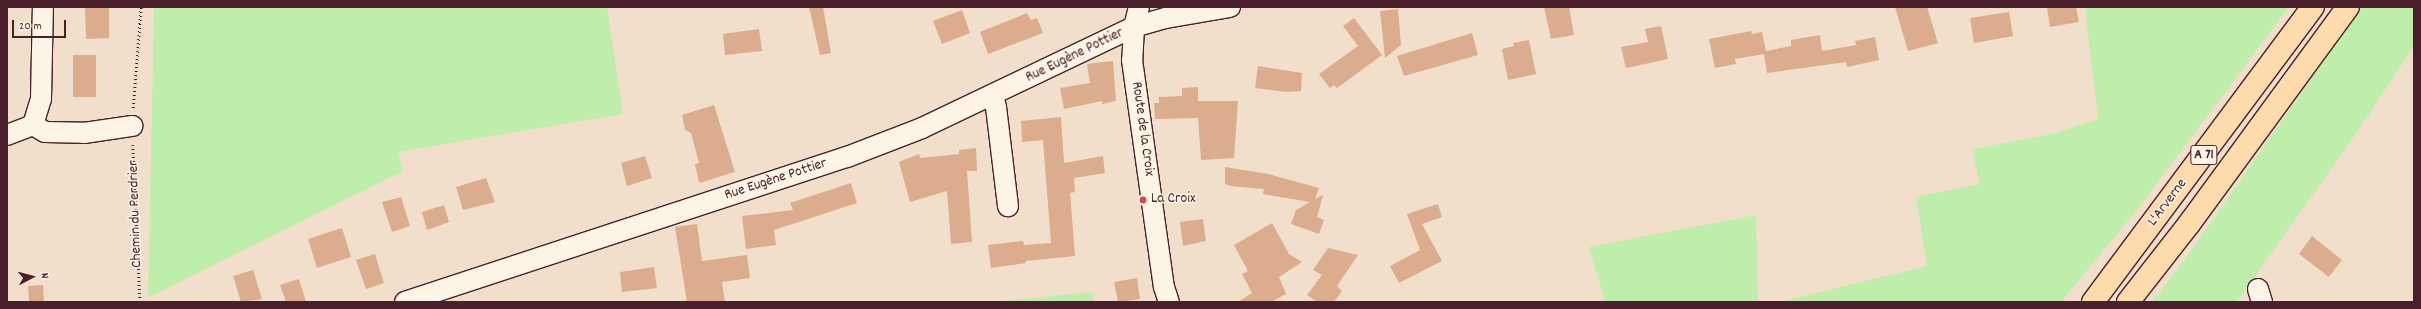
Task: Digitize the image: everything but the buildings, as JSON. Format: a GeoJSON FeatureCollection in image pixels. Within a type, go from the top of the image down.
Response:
{"type":"FeatureCollection","features":[{"type":"Feature","properties":{"kind":"highway","name":"L'Arverne"},"geometry":{"type":"LineString","coordinates":[[2093,302],[2313,7]]}},
{"type":"Feature","properties":{"kind":"highway","name":"L'Arverne"},"geometry":{"type":"LineString","coordinates":[[2128,302],[2189,224],[2348,7]]}},
{"type":"Feature","properties":{"kind":"street"},"geometry":{"type":"LineString","coordinates":[[33,125],[41,99],[43,7]]}},
{"type":"Feature","properties":{"kind":"street","name":"Route de la Croix"},"geometry":{"type":"LineString","coordinates":[[1139,7],[1134,27],[1132,60],[1164,287],[1169,302]]}},
{"type":"Feature","properties":{"kind":"street","name":"Rue Eugène Pottier"},"geometry":{"type":"LineString","coordinates":[[406,302],[847,157],[922,128],[993,96],[1134,27],[1166,18],[1230,7]]}},
{"type":"Feature","properties":{"kind":"street"},"geometry":{"type":"LineString","coordinates":[[993,96],[996,107],[1008,206]]}},
{"type":"Feature","properties":{"kind":"street"},"geometry":{"type":"LineString","coordinates":[[7,135],[33,125],[46,132],[77,133],[132,126]]}},
{"type":"Feature","properties":{"kind":"path","name":"Chemin du Perdrier"},"geometry":{"type":"LineString","coordinates":[[140,302],[132,126],[141,7]]}},
{"type":"Feature","properties":{"kind":"green space"},"geometry":{"type":"Polygon","coordinates":[[[154,7],[607,7],[623,114],[398,152],[403,171],[148,298],[154,7]]]}},
{"type":"Feature","properties":{"kind":"green space"},"geometry":{"type":"Polygon","coordinates":[[[2085,7],[2289,7],[2137,210],[2061,302],[1779,302],[1927,266],[1916,197],[1980,184],[1972,149],[2052,134],[2098,119],[2085,7]]]}},
{"type":"Feature","properties":{"kind":"green space"},"geometry":{"type":"Polygon","coordinates":[[[2362,7],[2414,7],[2414,46],[2358,131],[2237,302],[2152,302],[2182,263],[2362,7]]]}},
{"type":"Feature","properties":{"kind":"green space"},"geometry":{"type":"Polygon","coordinates":[[[1756,215],[1758,302],[1605,302],[1589,247],[1756,215]]]}},
{"type":"Feature","properties":{"kind":"green space"},"geometry":{"type":"Polygon","coordinates":[[[1092,292],[1094,302],[993,302],[1092,292]]]}},
{"type":"Feature","properties":{"kind":"place","name":"La Croix"},"geometry":{"type":"Point","coordinates":[1143,200]}}]}
